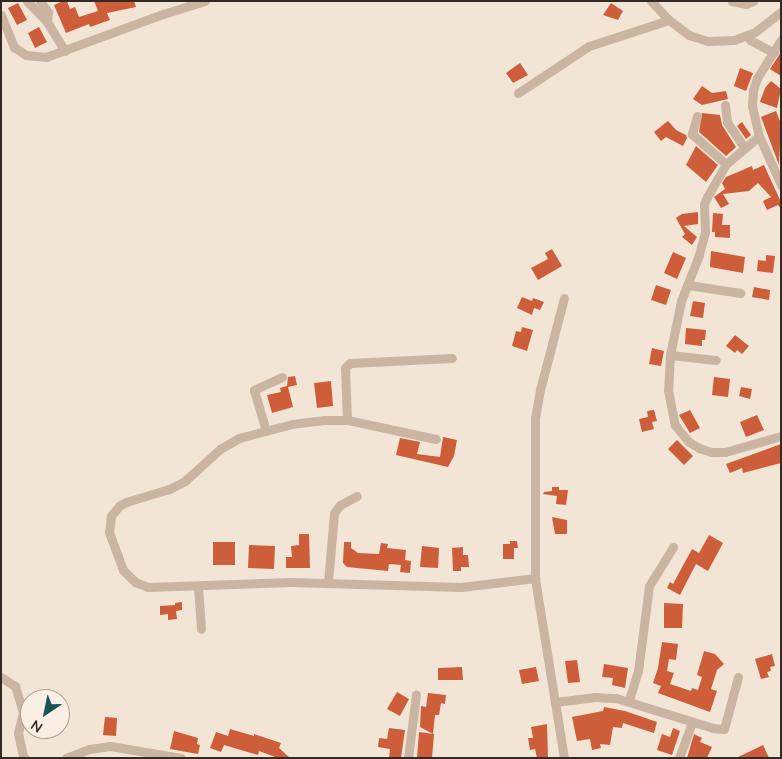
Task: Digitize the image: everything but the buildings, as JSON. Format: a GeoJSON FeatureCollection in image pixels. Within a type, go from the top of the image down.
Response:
{"type":"FeatureCollection","features":[{"type":"Feature","properties":{"kind":"street"},"geometry":{"type":"LineString","coordinates":[[27,1],[47,22],[65,51]]}},
{"type":"Feature","properties":{"kind":"street"},"geometry":{"type":"LineString","coordinates":[[40,1],[48,12],[47,22]]}},
{"type":"Feature","properties":{"kind":"street"},"geometry":{"type":"LineString","coordinates":[[1,14],[14,46],[26,55],[46,57],[163,14],[205,1]]}},
{"type":"Feature","properties":{"kind":"street"},"geometry":{"type":"LineString","coordinates":[[651,1],[669,20],[689,35],[708,41],[726,42],[754,32],[781,12]]}},
{"type":"Feature","properties":{"kind":"street"},"geometry":{"type":"LineString","coordinates":[[732,1],[746,4],[753,1]]}},
{"type":"Feature","properties":{"kind":"street"},"geometry":{"type":"LineString","coordinates":[[518,93],[589,46],[669,20]]}},
{"type":"Feature","properties":{"kind":"street"},"geometry":{"type":"LineString","coordinates":[[750,40],[774,53]]}},
{"type":"Feature","properties":{"kind":"street"},"geometry":{"type":"LineString","coordinates":[[781,40],[757,78],[753,90],[752,106],[759,136],[776,164],[781,185]]}},
{"type":"Feature","properties":{"kind":"street"},"geometry":{"type":"LineString","coordinates":[[725,105],[727,122],[738,141],[744,147]]}},
{"type":"Feature","properties":{"kind":"street"},"geometry":{"type":"LineString","coordinates":[[697,116],[692,134],[726,164]]}},
{"type":"Feature","properties":{"kind":"street"},"geometry":{"type":"LineString","coordinates":[[759,136],[726,164],[716,178],[707,197],[702,244],[681,301],[670,355],[668,390],[671,415],[675,425],[689,442],[711,452],[725,452],[781,436]]}},
{"type":"Feature","properties":{"kind":"street"},"geometry":{"type":"LineString","coordinates":[[688,285],[740,293]]}},
{"type":"Feature","properties":{"kind":"street"},"geometry":{"type":"LineString","coordinates":[[564,298],[540,390],[535,418],[535,578],[564,758]]}},
{"type":"Feature","properties":{"kind":"street"},"geometry":{"type":"LineString","coordinates":[[670,355],[716,360]]}},
{"type":"Feature","properties":{"kind":"street"},"geometry":{"type":"LineString","coordinates":[[347,420],[345,368],[350,363],[452,358]]}},
{"type":"Feature","properties":{"kind":"street"},"geometry":{"type":"LineString","coordinates":[[266,431],[254,390],[282,377]]}},
{"type":"Feature","properties":{"kind":"street"},"geometry":{"type":"LineString","coordinates":[[436,438],[347,420],[324,420],[266,431],[229,443],[185,481],[169,489],[118,506],[111,516],[109,532],[123,570],[128,577],[148,587],[328,582],[461,587],[535,578]]}},
{"type":"Feature","properties":{"kind":"street"},"geometry":{"type":"LineString","coordinates":[[328,582],[332,520],[340,505],[357,496]]}},
{"type":"Feature","properties":{"kind":"street"},"geometry":{"type":"LineString","coordinates":[[629,700],[638,671],[650,586],[673,548]]}},
{"type":"Feature","properties":{"kind":"street"},"geometry":{"type":"LineString","coordinates":[[198,586],[201,629]]}},
{"type":"Feature","properties":{"kind":"street"},"geometry":{"type":"LineString","coordinates":[[1,677],[15,686],[23,712],[18,733],[25,758]]}},
{"type":"Feature","properties":{"kind":"street"},"geometry":{"type":"LineString","coordinates":[[555,702],[594,697],[629,700],[692,722],[724,729],[738,677]]}},
{"type":"Feature","properties":{"kind":"street"},"geometry":{"type":"LineString","coordinates":[[408,758],[416,694]]}},
{"type":"Feature","properties":{"kind":"street"},"geometry":{"type":"LineString","coordinates":[[679,758],[692,722]]}},
{"type":"Feature","properties":{"kind":"street"},"geometry":{"type":"LineString","coordinates":[[66,758],[89,749],[110,746],[182,758]]}}]}
